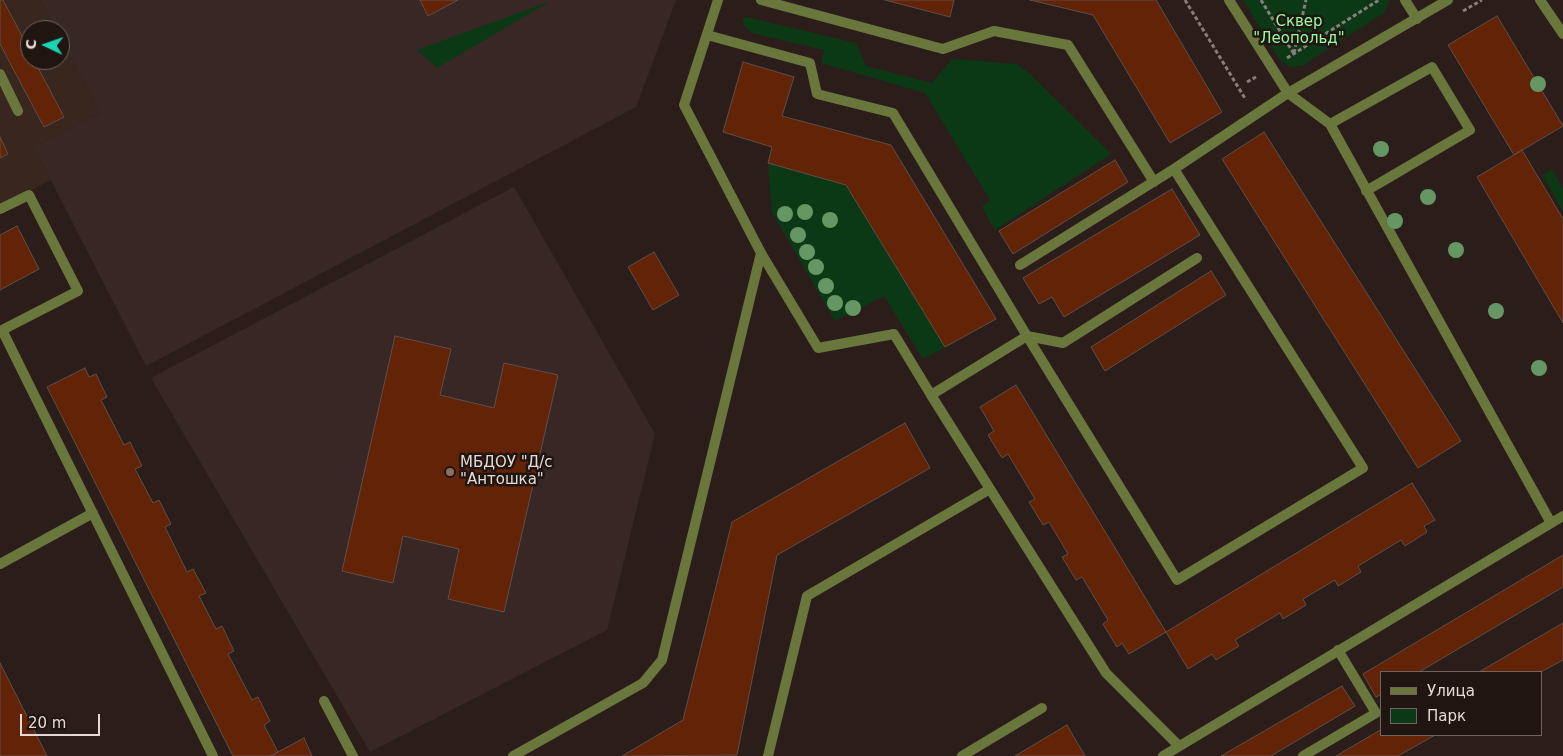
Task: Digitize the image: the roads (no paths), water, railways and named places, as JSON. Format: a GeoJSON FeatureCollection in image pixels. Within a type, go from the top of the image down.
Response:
{"type":"FeatureCollection","features":[{"type":"Feature","properties":{"kind":"street"},"geometry":{"type":"LineString","coordinates":[[718,0],[684,105],[761,253],[818,348],[894,334],[1106,673],[1180,746]]}},
{"type":"Feature","properties":{"kind":"street"},"geometry":{"type":"LineString","coordinates":[[761,0],[942,49],[994,31],[1068,45],[1154,182]]}},
{"type":"Feature","properties":{"kind":"street"},"geometry":{"type":"LineString","coordinates":[[1228,0],[1288,93],[1330,124],[1551,523]]}},
{"type":"Feature","properties":{"kind":"street"},"geometry":{"type":"LineString","coordinates":[[1405,0],[1417,20]]}},
{"type":"Feature","properties":{"kind":"street"},"geometry":{"type":"LineString","coordinates":[[1020,265],[1154,182],[1288,93],[1417,20],[1448,0]]}},
{"type":"Feature","properties":{"kind":"street"},"geometry":{"type":"LineString","coordinates":[[1540,0],[1563,34]]}},
{"type":"Feature","properties":{"kind":"street"},"geometry":{"type":"LineString","coordinates":[[707,34],[810,63],[817,94],[893,113],[1177,580],[1363,468],[1174,169]]}},
{"type":"Feature","properties":{"kind":"street"},"geometry":{"type":"LineString","coordinates":[[1330,124],[1432,67],[1470,130],[1366,191]]}},
{"type":"Feature","properties":{"kind":"street"},"geometry":{"type":"LineString","coordinates":[[0,74],[18,111]]}},
{"type":"Feature","properties":{"kind":"street"},"geometry":{"type":"LineString","coordinates":[[0,209],[29,195],[78,291],[1,331],[213,756]]}},
{"type":"Feature","properties":{"kind":"street"},"geometry":{"type":"LineString","coordinates":[[513,756],[643,683],[662,660],[761,253]]}},
{"type":"Feature","properties":{"kind":"street"},"geometry":{"type":"LineString","coordinates":[[931,394],[1027,336],[1063,343],[1197,258]]}},
{"type":"Feature","properties":{"kind":"street"},"geometry":{"type":"LineString","coordinates":[[768,756],[807,596],[990,489]]}},
{"type":"Feature","properties":{"kind":"street"},"geometry":{"type":"LineString","coordinates":[[0,564],[93,513]]}},
{"type":"Feature","properties":{"kind":"street"},"geometry":{"type":"LineString","coordinates":[[1163,756],[1563,516]]}},
{"type":"Feature","properties":{"kind":"street"},"geometry":{"type":"LineString","coordinates":[[1303,756],[1376,713],[1338,650]]}},
{"type":"Feature","properties":{"kind":"street"},"geometry":{"type":"LineString","coordinates":[[324,701],[353,756]]}},
{"type":"Feature","properties":{"kind":"street"},"geometry":{"type":"LineString","coordinates":[[962,756],[1042,708]]}},
{"type":"Feature","properties":{"kind":"place","name":"МБДОУ \"Д/с \"Антошка\""},"geometry":{"type":"Point","coordinates":[450,472]}},
{"type":"Feature","properties":{"kind":"park label","name":"Сквер \"Леопольд\""},"geometry":{"type":"Point","coordinates":[1299,30]}}]}
